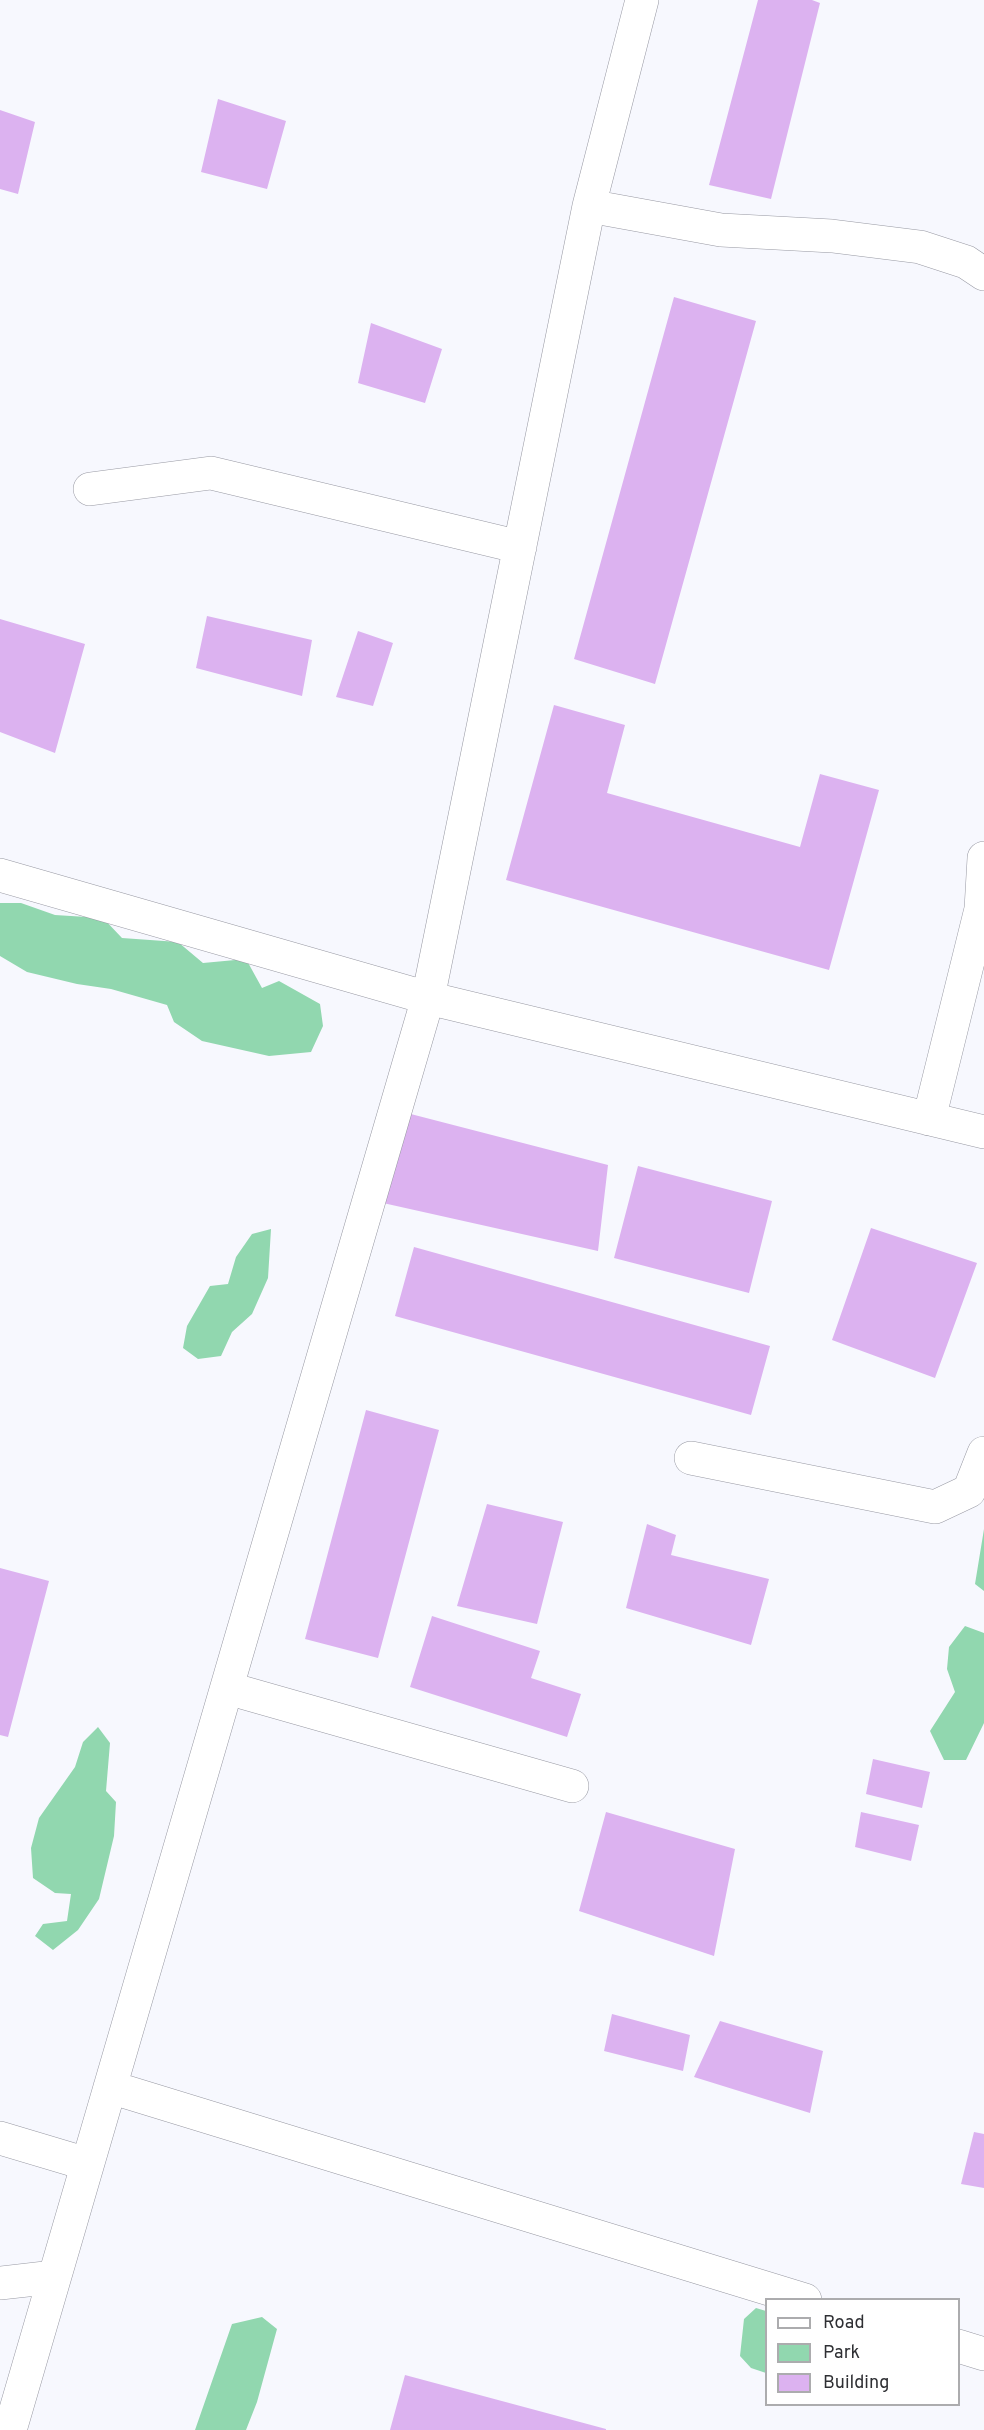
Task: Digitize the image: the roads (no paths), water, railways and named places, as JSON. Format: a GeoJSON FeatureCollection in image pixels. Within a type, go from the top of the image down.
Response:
{"type":"FeatureCollection","features":[{"type":"Feature","properties":{"kind":"street"},"geometry":{"type":"LineString","coordinates":[[10,2430],[428,998],[589,207],[642,0]]}},
{"type":"Feature","properties":{"kind":"street"},"geometry":{"type":"LineString","coordinates":[[589,207],[721,230],[832,236],[920,247],[966,262],[984,274]]}},
{"type":"Feature","properties":{"kind":"street"},"geometry":{"type":"LineString","coordinates":[[90,489],[212,473],[520,547]]}},
{"type":"Feature","properties":{"kind":"street"},"geometry":{"type":"LineString","coordinates":[[929,1119],[981,909],[984,858]]}},
{"type":"Feature","properties":{"kind":"street"},"geometry":{"type":"LineString","coordinates":[[0,874],[428,998],[984,1132]]}},
{"type":"Feature","properties":{"kind":"street"},"geometry":{"type":"LineString","coordinates":[[691,1458],[935,1507],[969,1491],[984,1453]]}},
{"type":"Feature","properties":{"kind":"street"},"geometry":{"type":"LineString","coordinates":[[227,1688],[572,1786]]}},
{"type":"Feature","properties":{"kind":"street"},"geometry":{"type":"LineString","coordinates":[[110,2088],[798,2298]]}},
{"type":"Feature","properties":{"kind":"street"},"geometry":{"type":"LineString","coordinates":[[0,2138],[87,2164]]}},
{"type":"Feature","properties":{"kind":"street"},"geometry":{"type":"LineString","coordinates":[[0,2283],[54,2277]]}},
{"type":"Feature","properties":{"kind":"street"},"geometry":{"type":"LineString","coordinates":[[960,2347],[984,2354]]}}]}
